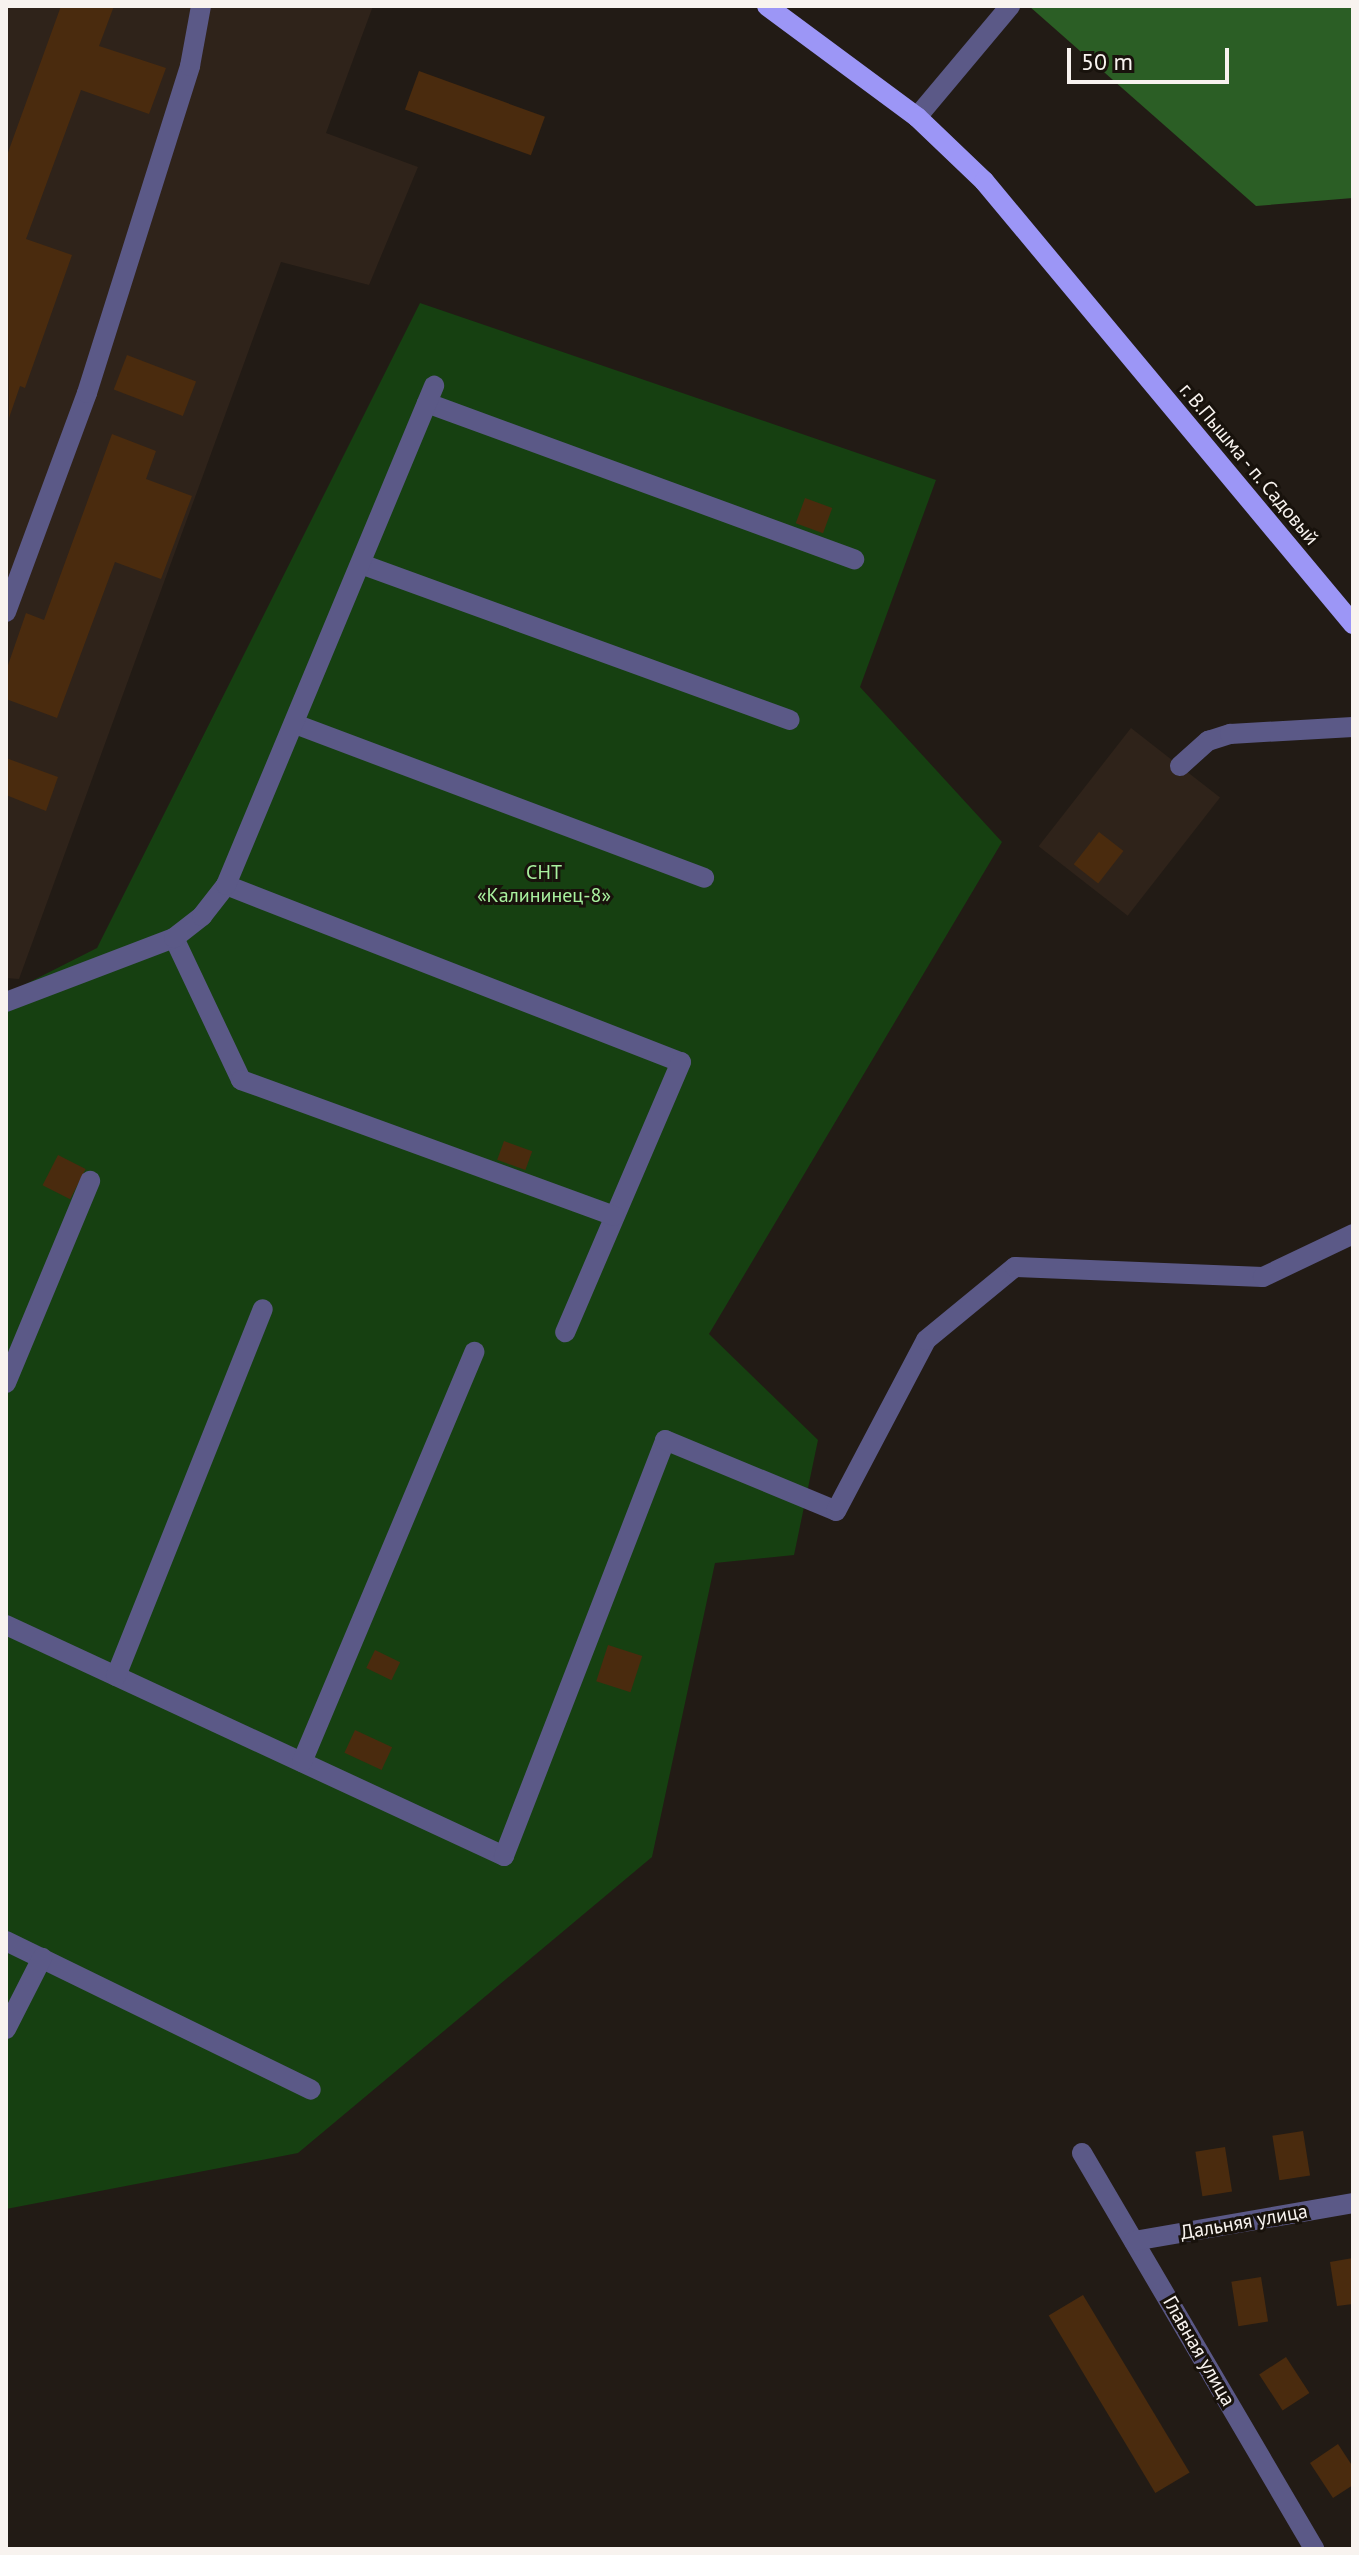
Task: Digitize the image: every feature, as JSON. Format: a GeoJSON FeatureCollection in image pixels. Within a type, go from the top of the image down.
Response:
{"type":"FeatureCollection","features":[{"type":"Feature","properties":{"kind":"main road","name":"г. В.Пышма - п. Садовый"},"geometry":{"type":"LineString","coordinates":[[767,6],[917,117],[984,181],[1109,335],[1353,624]]}},
{"type":"Feature","properties":{"kind":"street"},"geometry":{"type":"LineString","coordinates":[[6,612],[87,393],[190,66],[201,6]]}},
{"type":"Feature","properties":{"kind":"street"},"geometry":{"type":"LineString","coordinates":[[917,117],[1010,6]]}},
{"type":"Feature","properties":{"kind":"street"},"geometry":{"type":"LineString","coordinates":[[6,1002],[174,938],[202,916],[226,885],[431,395],[854,559]]}},
{"type":"Feature","properties":{"kind":"street"},"geometry":{"type":"LineString","coordinates":[[361,564],[790,720]]}},
{"type":"Feature","properties":{"kind":"street"},"geometry":{"type":"LineString","coordinates":[[295,724],[704,878]]}},
{"type":"Feature","properties":{"kind":"street"},"geometry":{"type":"LineString","coordinates":[[1180,766],[1208,741],[1230,734],[1353,727]]}},
{"type":"Feature","properties":{"kind":"street"},"geometry":{"type":"LineString","coordinates":[[226,885],[681,1062],[565,1332]]}},
{"type":"Feature","properties":{"kind":"street"},"geometry":{"type":"LineString","coordinates":[[174,938],[241,1080],[614,1216]]}},
{"type":"Feature","properties":{"kind":"street"},"geometry":{"type":"LineString","coordinates":[[6,1383],[90,1181]]}},
{"type":"Feature","properties":{"kind":"street"},"geometry":{"type":"LineString","coordinates":[[6,1625],[504,1856],[665,1440],[836,1511],[926,1340],[1015,1267],[1263,1277],[1353,1234]]}},
{"type":"Feature","properties":{"kind":"street"},"geometry":{"type":"LineString","coordinates":[[116,1676],[263,1309]]}},
{"type":"Feature","properties":{"kind":"street"},"geometry":{"type":"LineString","coordinates":[[302,1762],[474,1352]]}},
{"type":"Feature","properties":{"kind":"street"},"geometry":{"type":"LineString","coordinates":[[6,1941],[311,2090]]}},
{"type":"Feature","properties":{"kind":"street"},"geometry":{"type":"LineString","coordinates":[[6,2029],[42,1958]]}},
{"type":"Feature","properties":{"kind":"street","name":"Главная улица"},"geometry":{"type":"LineString","coordinates":[[1082,2153],[1314,2549]]}},
{"type":"Feature","properties":{"kind":"street","name":"Дальняя улица"},"geometry":{"type":"LineString","coordinates":[[1134,2241],[1353,2203]]}},
{"type":"Feature","properties":{"kind":"shaded area"},"geometry":{"type":"Polygon","coordinates":[[[6,6],[373,6],[326,133],[418,167],[369,285],[281,262],[19,979],[6,978],[6,6]]]}},
{"type":"Feature","properties":{"kind":"shaded area"},"geometry":{"type":"Polygon","coordinates":[[[1131,728],[1220,798],[1128,916],[1039,846],[1131,728]]]}},
{"type":"Feature","properties":{"kind":"green space"},"geometry":{"type":"Polygon","coordinates":[[[1029,6],[1353,6],[1353,198],[1256,206],[1029,6]]]}},
{"type":"Feature","properties":{"kind":"green space","name":"СНТ «Калининец-8»"},"geometry":{"type":"Polygon","coordinates":[[[420,303],[936,480],[860,687],[1002,842],[709,1334],[818,1440],[794,1555],[715,1563],[652,1857],[298,2153],[6,2209],[6,994],[97,948],[420,303]]]}},
{"type":"Feature","properties":{"kind":"building"},"geometry":{"type":"Polygon","coordinates":[[[61,6],[114,6],[99,46],[166,68],[149,114],[81,90],[26,239],[72,255],[25,388],[20,386],[9,418],[6,158],[61,6]]]}},
{"type":"Feature","properties":{"kind":"building"},"geometry":{"type":"Polygon","coordinates":[[[419,71],[545,117],[531,155],[405,110],[419,71]]]}},
{"type":"Feature","properties":{"kind":"building"},"geometry":{"type":"Polygon","coordinates":[[[127,355],[196,382],[183,416],[114,390],[127,355]]]}},
{"type":"Feature","properties":{"kind":"building"},"geometry":{"type":"Polygon","coordinates":[[[112,434],[156,451],[146,479],[192,496],[161,579],[115,562],[57,718],[6,699],[6,671],[26,613],[44,620],[112,434]]]}},
{"type":"Feature","properties":{"kind":"building"},"geometry":{"type":"Polygon","coordinates":[[[805,498],[832,508],[823,533],[796,523],[805,498]]]}},
{"type":"Feature","properties":{"kind":"building"},"geometry":{"type":"Polygon","coordinates":[[[6,758],[58,777],[46,811],[6,795],[6,758]]]}},
{"type":"Feature","properties":{"kind":"building"},"geometry":{"type":"Polygon","coordinates":[[[1099,832],[1123,851],[1098,883],[1074,864],[1099,832]]]}},
{"type":"Feature","properties":{"kind":"building"},"geometry":{"type":"Polygon","coordinates":[[[504,1141],[532,1151],[525,1170],[497,1160],[504,1141]]]}},
{"type":"Feature","properties":{"kind":"building"},"geometry":{"type":"Polygon","coordinates":[[[58,1155],[86,1169],[70,1199],[43,1185],[58,1155]]]}},
{"type":"Feature","properties":{"kind":"building"},"geometry":{"type":"Polygon","coordinates":[[[608,1645],[642,1656],[630,1692],[596,1681],[608,1645]]]}},
{"type":"Feature","properties":{"kind":"building"},"geometry":{"type":"Polygon","coordinates":[[[375,1650],[400,1662],[391,1680],[366,1668],[375,1650]]]}},
{"type":"Feature","properties":{"kind":"building"},"geometry":{"type":"Polygon","coordinates":[[[355,1730],[392,1747],[382,1770],[344,1753],[355,1730]]]}},
{"type":"Feature","properties":{"kind":"building"},"geometry":{"type":"Polygon","coordinates":[[[1303,2131],[1310,2175],[1279,2180],[1272,2136],[1303,2131]]]}},
{"type":"Feature","properties":{"kind":"building"},"geometry":{"type":"Polygon","coordinates":[[[1225,2147],[1232,2191],[1202,2196],[1195,2152],[1225,2147]]]}},
{"type":"Feature","properties":{"kind":"building"},"geometry":{"type":"Polygon","coordinates":[[[1353,2258],[1353,2304],[1337,2306],[1330,2262],[1353,2258]]]}},
{"type":"Feature","properties":{"kind":"building"},"geometry":{"type":"Polygon","coordinates":[[[1261,2277],[1268,2321],[1238,2326],[1231,2282],[1261,2277]]]}},
{"type":"Feature","properties":{"kind":"building"},"geometry":{"type":"Polygon","coordinates":[[[1083,2295],[1190,2472],[1155,2493],[1049,2316],[1083,2295]]]}},
{"type":"Feature","properties":{"kind":"building"},"geometry":{"type":"Polygon","coordinates":[[[1286,2357],[1309,2393],[1283,2410],[1259,2374],[1286,2357]]]}},
{"type":"Feature","properties":{"kind":"building"},"geometry":{"type":"Polygon","coordinates":[[[1338,2444],[1353,2467],[1353,2485],[1333,2498],[1310,2463],[1338,2444]]]}}]}
